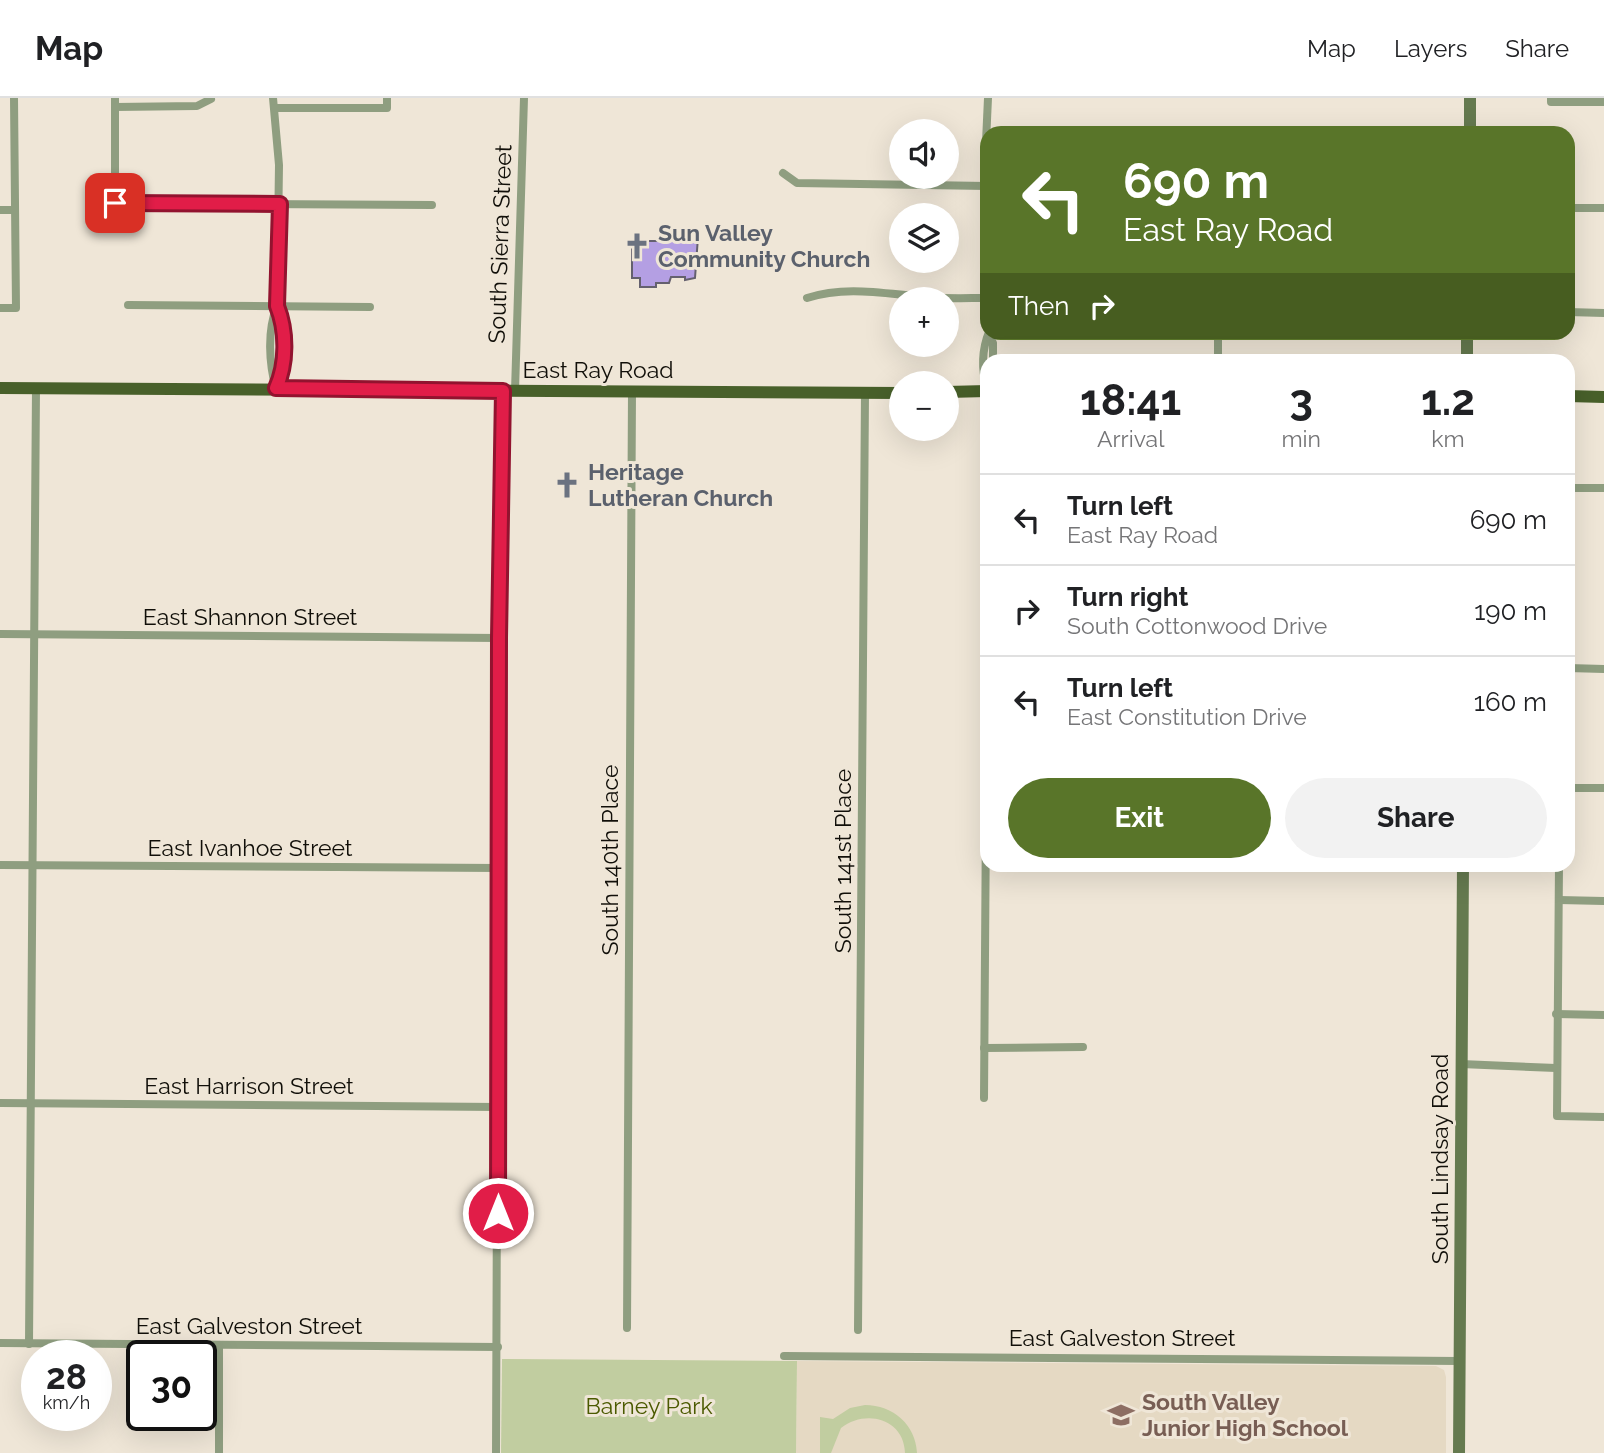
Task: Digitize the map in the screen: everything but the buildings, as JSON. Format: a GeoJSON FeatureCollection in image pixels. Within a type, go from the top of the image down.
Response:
{"type":"FeatureCollection","features":[{"type":"Feature","properties":{"kind":"main road"},"geometry":{"type":"LineString","coordinates":[[1470,98],[1470,126]]}},
{"type":"Feature","properties":{"kind":"main road","name":"East Ray Road"},"geometry":{"type":"LineString","coordinates":[[0,388],[889,393]]}},
{"type":"Feature","properties":{"kind":"main road"},"geometry":{"type":"LineString","coordinates":[[959,391],[980,390]]}},
{"type":"Feature","properties":{"kind":"main road"},"geometry":{"type":"LineString","coordinates":[[1575,396],[1604,397]]}},
{"type":"Feature","properties":{"kind":"main road","name":"South Lindsay Road"},"geometry":{"type":"LineString","coordinates":[[1459,1453],[1463,872]]}},
{"type":"Feature","properties":{"kind":"street"},"geometry":{"type":"LineString","coordinates":[[0,308],[16,308],[14,98]]}},
{"type":"Feature","properties":{"kind":"street"},"geometry":{"type":"LineString","coordinates":[[273,98],[280,204],[277,306],[271,320],[271,372],[276,388]]}},
{"type":"Feature","properties":{"kind":"street"},"geometry":{"type":"LineString","coordinates":[[275,108],[387,108],[387,98]]}},
{"type":"Feature","properties":{"kind":"street","name":"South Sierra Street"},"geometry":{"type":"LineString","coordinates":[[496,1453],[499,638],[524,98]]}},
{"type":"Feature","properties":{"kind":"street"},"geometry":{"type":"LineString","coordinates":[[987,126],[988,98]]}},
{"type":"Feature","properties":{"kind":"street"},"geometry":{"type":"LineString","coordinates":[[211,99],[197,106],[115,103],[115,203],[432,205]]}},
{"type":"Feature","properties":{"kind":"street"},"geometry":{"type":"LineString","coordinates":[[1551,100],[1604,102]]}},
{"type":"Feature","properties":{"kind":"street"},"geometry":{"type":"LineString","coordinates":[[783,173],[797,183],[980,186]]}},
{"type":"Feature","properties":{"kind":"street"},"geometry":{"type":"LineString","coordinates":[[1575,208],[1604,208]]}},
{"type":"Feature","properties":{"kind":"street"},"geometry":{"type":"LineString","coordinates":[[0,210],[15,210]]}},
{"type":"Feature","properties":{"kind":"street"},"geometry":{"type":"LineString","coordinates":[[807,298],[825,292],[866,291],[929,297],[980,298]]}},
{"type":"Feature","properties":{"kind":"street"},"geometry":{"type":"LineString","coordinates":[[128,305],[370,307]]}},
{"type":"Feature","properties":{"kind":"street"},"geometry":{"type":"LineString","coordinates":[[1575,312],[1604,313]]}},
{"type":"Feature","properties":{"kind":"street"},"geometry":{"type":"LineString","coordinates":[[29,1340],[36,388]]}},
{"type":"Feature","properties":{"kind":"street","name":"South 140th Place"},"geometry":{"type":"LineString","coordinates":[[627,1328],[632,391]]}},
{"type":"Feature","properties":{"kind":"street","name":"South 141st Place"},"geometry":{"type":"LineString","coordinates":[[858,1330],[865,393]]}},
{"type":"Feature","properties":{"kind":"street"},"geometry":{"type":"LineString","coordinates":[[1575,488],[1604,488]]}},
{"type":"Feature","properties":{"kind":"street","name":"East Shannon Street"},"geometry":{"type":"LineString","coordinates":[[0,634],[499,638]]}},
{"type":"Feature","properties":{"kind":"street"},"geometry":{"type":"LineString","coordinates":[[1575,668],[1604,668]]}},
{"type":"Feature","properties":{"kind":"street"},"geometry":{"type":"LineString","coordinates":[[1575,788],[1604,788]]}},
{"type":"Feature","properties":{"kind":"street","name":"East Ivanhoe Street"},"geometry":{"type":"LineString","coordinates":[[0,865],[499,869]]}},
{"type":"Feature","properties":{"kind":"street"},"geometry":{"type":"LineString","coordinates":[[984,1098],[985,872]]}},
{"type":"Feature","properties":{"kind":"street"},"geometry":{"type":"LineString","coordinates":[[1559,872],[1557,1116],[1604,1117]]}},
{"type":"Feature","properties":{"kind":"street"},"geometry":{"type":"LineString","coordinates":[[1559,900],[1604,901]]}},
{"type":"Feature","properties":{"kind":"street"},"geometry":{"type":"LineString","coordinates":[[1556,1014],[1604,1015]]}},
{"type":"Feature","properties":{"kind":"street"},"geometry":{"type":"LineString","coordinates":[[984,1048],[1083,1047]]}},
{"type":"Feature","properties":{"kind":"street"},"geometry":{"type":"LineString","coordinates":[[1461,1064],[1556,1068]]}},
{"type":"Feature","properties":{"kind":"street","name":"East Harrison Street"},"geometry":{"type":"LineString","coordinates":[[0,1103],[498,1107]]}},
{"type":"Feature","properties":{"kind":"street","name":"East Galveston Street"},"geometry":{"type":"LineString","coordinates":[[0,1343],[21,1344]]}},
{"type":"Feature","properties":{"kind":"street","name":"East Galveston Street"},"geometry":{"type":"LineString","coordinates":[[112,1344],[498,1346]]}},
{"type":"Feature","properties":{"kind":"street"},"geometry":{"type":"LineString","coordinates":[[219,1345],[219,1453]]}},
{"type":"Feature","properties":{"kind":"street","name":"East Galveston Street"},"geometry":{"type":"LineString","coordinates":[[784,1356],[1459,1361]]}},
{"type":"Feature","properties":{"kind":"shaded area","name":"South Valley Junior High School"},"geometry":{"type":"Polygon","coordinates":[[[797,1361],[1436,1366],[1444,1370],[1446,1377],[1446,1453],[796,1453],[797,1361]]]}},
{"type":"Feature","properties":{"kind":"green space","name":"Barney Park"},"geometry":{"type":"Polygon","coordinates":[[[502,1359],[797,1361],[796,1453],[501,1453],[502,1359]]]}},
{"type":"Feature","properties":{"kind":"green space"},"geometry":{"type":"Polygon","coordinates":[[[865,1405],[885,1409],[901,1419],[912,1434],[917,1453],[905,1453],[898,1432],[882,1420],[872,1418],[851,1422],[841,1428],[831,1453],[820,1453],[820,1417],[833,1419],[850,1408],[865,1405]]]}},
{"type":"Feature","properties":{"kind":"place","name":"Sun Valley Community Church"},"geometry":{"type":"Point","coordinates":[637,246]}},
{"type":"Feature","properties":{"kind":"place","name":"Heritage Lutheran Church"},"geometry":{"type":"Point","coordinates":[567,485]}},
{"type":"Feature","properties":{"kind":"place","name":"South Valley Junior High School"},"geometry":{"type":"Point","coordinates":[1121,1415]}},
{"type":"Feature","properties":{"kind":"route"},"geometry":{"type":"LineString","coordinates":[[115,203],[280,204],[277,306],[283,321],[283,372],[276,388],[503,391],[499,638],[498,1213]]}}]}
